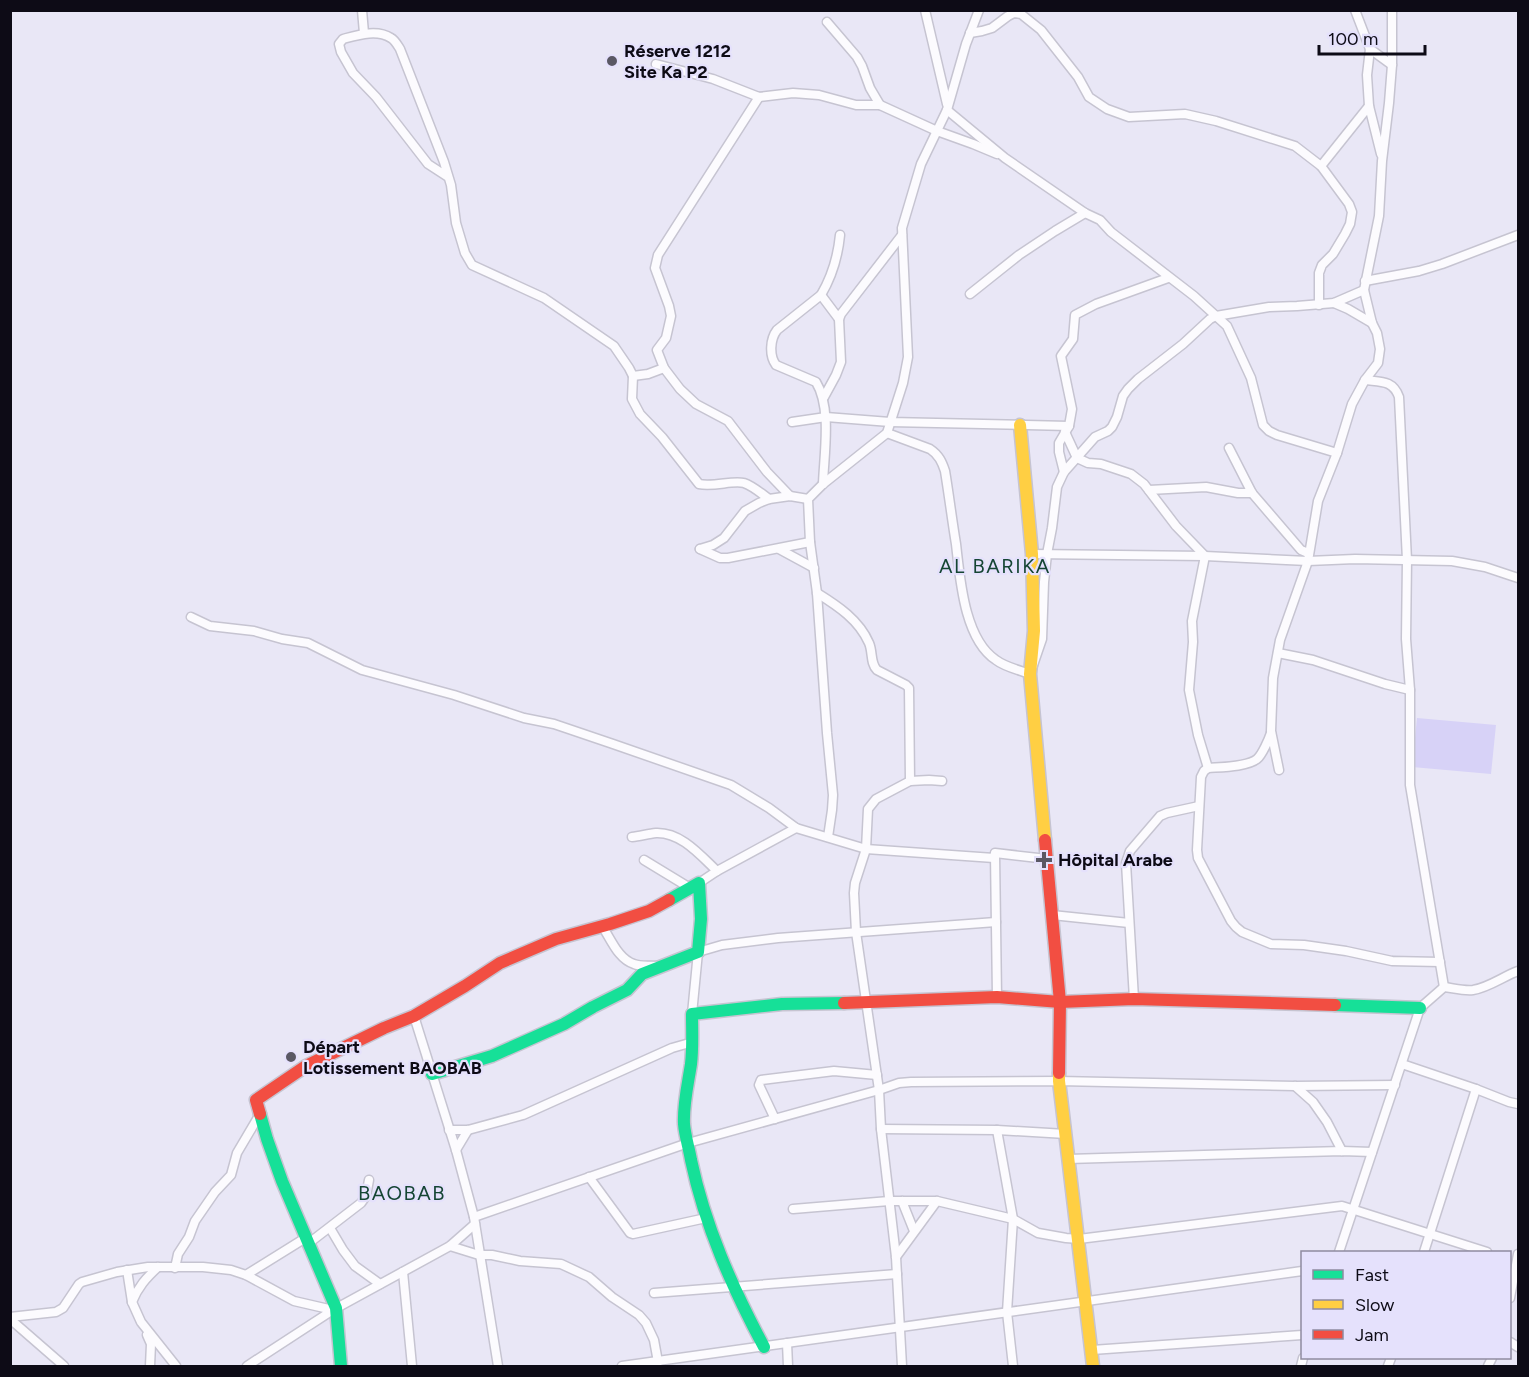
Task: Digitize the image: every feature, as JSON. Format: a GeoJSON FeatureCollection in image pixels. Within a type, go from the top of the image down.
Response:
{"type":"FeatureCollection","features":[{"type":"Feature","properties":{"kind":"street"},"geometry":{"type":"LineString","coordinates":[[362,10],[364,33]]}},
{"type":"Feature","properties":{"kind":"street"},"geometry":{"type":"LineString","coordinates":[[926,10],[947,108],[1005,158],[1085,213],[1100,220],[1111,232],[1194,296],[1227,326],[1251,378],[1263,425],[1269,431],[1337,453]]}},
{"type":"Feature","properties":{"kind":"street"},"geometry":{"type":"LineString","coordinates":[[828,837],[833,795],[808,499],[823,484],[887,433],[903,383],[908,357],[903,222],[921,164],[947,108],[979,10]]}},
{"type":"Feature","properties":{"kind":"street"},"geometry":{"type":"LineString","coordinates":[[1355,10],[1370,49],[1367,75],[1369,106],[1382,161]]}},
{"type":"Feature","properties":{"kind":"street"},"geometry":{"type":"LineString","coordinates":[[1392,10],[1392,64],[1379,216],[1364,290],[1372,323],[1377,333],[1380,349],[1378,363],[1365,380],[1352,404],[1337,453],[1318,501],[1308,557],[1280,640],[1273,678],[1269,739],[1258,759],[1247,763],[1208,768],[1204,771],[1201,777],[1197,850],[1198,858],[1231,921],[1242,932],[1271,944],[1304,945],[1392,961],[1440,962]]}},
{"type":"Feature","properties":{"kind":"street"},"geometry":{"type":"LineString","coordinates":[[970,33],[992,28],[1014,13],[1021,14],[1041,30],[1078,77],[1089,97],[1107,109],[1129,117],[1185,114],[1226,123],[1295,146],[1321,166],[1349,204],[1352,212],[1345,234],[1333,254],[1322,265],[1319,273],[1319,305]]}},
{"type":"Feature","properties":{"kind":"street"},"geometry":{"type":"LineString","coordinates":[[827,22],[857,57],[880,105]]}},
{"type":"Feature","properties":{"kind":"street"},"geometry":{"type":"LineString","coordinates":[[448,177],[428,164],[376,97],[353,74],[341,51],[339,44],[343,39],[364,33],[379,34],[392,38],[400,49],[432,128],[451,185],[456,223],[465,253],[472,265],[544,298],[614,346],[633,376],[632,399],[640,414],[662,437],[699,484],[746,483],[769,499]]}},
{"type":"Feature","properties":{"kind":"street"},"geometry":{"type":"LineString","coordinates":[[1370,49],[1392,64]]}},
{"type":"Feature","properties":{"kind":"street"},"geometry":{"type":"LineString","coordinates":[[656,64],[713,79],[759,97],[802,93],[819,95],[855,105],[880,105],[1005,158]]}},
{"type":"Feature","properties":{"kind":"street"},"geometry":{"type":"LineString","coordinates":[[759,97],[658,255],[655,268],[671,316],[666,338],[657,350],[664,368],[680,389],[696,404],[728,421],[767,472],[790,496]]}},
{"type":"Feature","properties":{"kind":"street"},"geometry":{"type":"LineString","coordinates":[[1321,166],[1369,106]]}},
{"type":"Feature","properties":{"kind":"street"},"geometry":{"type":"LineString","coordinates":[[970,294],[1019,255],[1085,213]]}},
{"type":"Feature","properties":{"kind":"street"},"geometry":{"type":"LineString","coordinates":[[823,484],[826,417],[824,397],[816,382],[776,365],[771,356],[773,335],[777,330],[820,296],[825,289],[839,248],[840,235]]}},
{"type":"Feature","properties":{"kind":"street"},"geometry":{"type":"LineString","coordinates":[[824,397],[840,366],[839,319],[841,314],[902,235]]}},
{"type":"Feature","properties":{"kind":"street"},"geometry":{"type":"LineString","coordinates":[[1365,281],[1419,271],[1518,235]]}},
{"type":"Feature","properties":{"kind":"street"},"geometry":{"type":"LineString","coordinates":[[1064,472],[1059,443],[1067,429],[1072,409],[1061,356],[1074,339],[1075,315],[1096,304],[1168,278]]}},
{"type":"Feature","properties":{"kind":"street"},"geometry":{"type":"LineString","coordinates":[[1030,674],[1042,639],[1044,582],[1057,487],[1064,472],[1095,437],[1112,427],[1123,396],[1128,389],[1216,316],[1269,307],[1334,303],[1364,290]]}},
{"type":"Feature","properties":{"kind":"street"},"geometry":{"type":"LineString","coordinates":[[820,296],[839,319]]}},
{"type":"Feature","properties":{"kind":"street"},"geometry":{"type":"LineString","coordinates":[[1334,303],[1372,323]]}},
{"type":"Feature","properties":{"kind":"street"},"geometry":{"type":"LineString","coordinates":[[633,376],[648,374],[664,368]]}},
{"type":"Feature","properties":{"kind":"street"},"geometry":{"type":"LineString","coordinates":[[1365,380],[1387,382],[1395,387],[1399,397],[1407,560],[1406,639],[1410,690],[1410,785],[1444,987]]}},
{"type":"Feature","properties":{"kind":"street"},"geometry":{"type":"LineString","coordinates":[[792,422],[826,417],[890,422],[1020,425],[1067,429]]}},
{"type":"Feature","properties":{"kind":"street"},"geometry":{"type":"LineString","coordinates":[[1020,425],[1032,554],[1034,631],[1030,674],[1060,1002],[1059,1081],[1093,1366]]}},
{"type":"Feature","properties":{"kind":"street"},"geometry":{"type":"LineString","coordinates":[[1067,429],[1077,458],[1088,464],[1101,464],[1131,474],[1149,490],[1176,526],[1205,556]]}},
{"type":"Feature","properties":{"kind":"street"},"geometry":{"type":"LineString","coordinates":[[887,433],[930,449],[942,461],[961,586],[974,630],[985,650],[996,660],[1030,674]]}},
{"type":"Feature","properties":{"kind":"street"},"geometry":{"type":"LineString","coordinates":[[1229,448],[1252,493],[1308,557]]}},
{"type":"Feature","properties":{"kind":"street"},"geometry":{"type":"LineString","coordinates":[[1149,490],[1206,487],[1238,493],[1252,493]]}},
{"type":"Feature","properties":{"kind":"street"},"geometry":{"type":"LineString","coordinates":[[808,499],[790,496],[759,503],[745,511],[724,538],[700,549],[720,558],[728,558],[810,542]]}},
{"type":"Feature","properties":{"kind":"street"},"geometry":{"type":"LineString","coordinates":[[779,549],[814,568]]}},
{"type":"Feature","properties":{"kind":"street"},"geometry":{"type":"LineString","coordinates":[[1032,554],[1452,561],[1485,567],[1518,578]]}},
{"type":"Feature","properties":{"kind":"street"},"geometry":{"type":"LineString","coordinates":[[1205,556],[1192,621],[1194,642],[1189,690],[1198,735],[1208,768]]}},
{"type":"Feature","properties":{"kind":"street"},"geometry":{"type":"LineString","coordinates":[[817,593],[840,608],[860,627],[872,650],[874,667],[909,688],[910,781]]}},
{"type":"Feature","properties":{"kind":"street"},"geometry":{"type":"LineString","coordinates":[[191,617],[210,626],[254,631],[308,643],[362,670],[454,695],[524,718],[554,724],[613,744],[731,785],[796,828],[866,849],[994,858],[995,853]]}},
{"type":"Feature","properties":{"kind":"street"},"geometry":{"type":"LineString","coordinates":[[1278,653],[1313,660],[1410,690]]}},
{"type":"Feature","properties":{"kind":"street"},"geometry":{"type":"LineString","coordinates":[[1271,732],[1279,770]]}},
{"type":"Feature","properties":{"kind":"street"},"geometry":{"type":"LineString","coordinates":[[902,1366],[896,1257],[880,1129],[879,1090],[856,932],[854,893],[866,849],[868,810],[876,799],[910,781],[942,781]]}},
{"type":"Feature","properties":{"kind":"street"},"geometry":{"type":"LineString","coordinates":[[1134,999],[1126,863],[1130,851],[1160,816],[1199,806]]}},
{"type":"Feature","properties":{"kind":"street"},"geometry":{"type":"LineString","coordinates":[[341,1366],[334,1309],[308,1240],[282,1181],[256,1100],[297,1072],[374,1033],[414,1016],[500,963],[556,939],[649,911],[796,828]]}},
{"type":"Feature","properties":{"kind":"street"},"geometry":{"type":"LineString","coordinates":[[632,837],[657,833],[669,834],[690,845],[717,871]]}},
{"type":"Feature","properties":{"kind":"street"},"geometry":{"type":"LineString","coordinates":[[995,853],[1047,859]]}},
{"type":"Feature","properties":{"kind":"street"},"geometry":{"type":"LineString","coordinates":[[995,853],[998,997]]}},
{"type":"Feature","properties":{"kind":"street"},"geometry":{"type":"LineString","coordinates":[[644,860],[694,886]]}},
{"type":"Feature","properties":{"kind":"street"},"geometry":{"type":"LineString","coordinates":[[694,886],[701,919],[692,1014],[692,1055],[683,1106],[684,1127],[691,1164],[706,1218],[734,1287],[764,1347]]}},
{"type":"Feature","properties":{"kind":"street"},"geometry":{"type":"LineString","coordinates":[[1052,915],[1129,923]]}},
{"type":"Feature","properties":{"kind":"street"},"geometry":{"type":"LineString","coordinates":[[432,1074],[492,1056],[564,1024],[627,990],[642,974],[722,945],[996,922]]}},
{"type":"Feature","properties":{"kind":"street"},"geometry":{"type":"LineString","coordinates":[[602,926],[614,948],[632,964],[662,966]]}},
{"type":"Feature","properties":{"kind":"street"},"geometry":{"type":"LineString","coordinates":[[1339,1251],[1420,1008],[1444,987],[1476,990],[1518,971]]}},
{"type":"Feature","properties":{"kind":"street"},"geometry":{"type":"LineString","coordinates":[[692,1014],[782,1004],[998,997],[1060,1002],[1134,999],[1420,1008]]}},
{"type":"Feature","properties":{"kind":"street"},"geometry":{"type":"LineString","coordinates":[[414,1016],[456,1149],[474,1220],[498,1366]]}},
{"type":"Feature","properties":{"kind":"street"},"geometry":{"type":"LineString","coordinates":[[449,1130],[468,1130],[523,1114],[672,1048],[693,1042]]}},
{"type":"Feature","properties":{"kind":"street"},"geometry":{"type":"LineString","coordinates":[[1402,1064],[1518,1104]]}},
{"type":"Feature","properties":{"kind":"street"},"geometry":{"type":"LineString","coordinates":[[775,1119],[759,1085],[761,1080],[834,1071],[877,1075]]}},
{"type":"Feature","properties":{"kind":"street"},"geometry":{"type":"LineString","coordinates":[[247,1366],[334,1309],[450,1246],[474,1220],[688,1143],[898,1083],[1059,1081],[1295,1086],[1395,1085]]}},
{"type":"Feature","properties":{"kind":"street"},"geometry":{"type":"LineString","coordinates":[[1295,1086],[1313,1102],[1327,1122],[1342,1151]]}},
{"type":"Feature","properties":{"kind":"street"},"geometry":{"type":"LineString","coordinates":[[1310,1086],[1313,1102]]}},
{"type":"Feature","properties":{"kind":"street"},"geometry":{"type":"LineString","coordinates":[[1424,1251],[1476,1089]]}},
{"type":"Feature","properties":{"kind":"street"},"geometry":{"type":"LineString","coordinates":[[1509,1102],[1518,1112]]}},
{"type":"Feature","properties":{"kind":"street"},"geometry":{"type":"LineString","coordinates":[[175,1268],[178,1254],[189,1238],[195,1221],[215,1192],[231,1176],[237,1153],[260,1114]]}},
{"type":"Feature","properties":{"kind":"street"},"geometry":{"type":"LineString","coordinates":[[880,1129],[998,1130],[1066,1134]]}},
{"type":"Feature","properties":{"kind":"street"},"geometry":{"type":"LineString","coordinates":[[456,1149],[468,1130]]}},
{"type":"Feature","properties":{"kind":"street"},"geometry":{"type":"LineString","coordinates":[[998,1130],[1013,1219],[1007,1312],[1013,1366]]}},
{"type":"Feature","properties":{"kind":"street"},"geometry":{"type":"LineString","coordinates":[[1068,1159],[1372,1152]]}},
{"type":"Feature","properties":{"kind":"street"},"geometry":{"type":"LineString","coordinates":[[589,1177],[630,1233],[648,1232],[706,1218]]}},
{"type":"Feature","properties":{"kind":"street"},"geometry":{"type":"LineString","coordinates":[[246,1275],[330,1228],[361,1203],[366,1196],[369,1180]]}},
{"type":"Feature","properties":{"kind":"street"},"geometry":{"type":"LineString","coordinates":[[793,1209],[889,1201],[937,1202],[1013,1219],[1038,1233],[1078,1239],[1342,1206],[1484,1251]]}},
{"type":"Feature","properties":{"kind":"street"},"geometry":{"type":"LineString","coordinates":[[902,1201],[914,1231]]}},
{"type":"Feature","properties":{"kind":"street"},"geometry":{"type":"LineString","coordinates":[[896,1257],[937,1202]]}},
{"type":"Feature","properties":{"kind":"street"},"geometry":{"type":"LineString","coordinates":[[330,1228],[355,1266],[380,1284]]}},
{"type":"Feature","properties":{"kind":"street"},"geometry":{"type":"LineString","coordinates":[[1013,1236],[1032,1231]]}},
{"type":"Feature","properties":{"kind":"street"},"geometry":{"type":"LineString","coordinates":[[450,1246],[479,1255],[561,1264],[589,1277],[612,1297],[639,1315],[646,1323],[654,1340],[658,1362]]}},
{"type":"Feature","properties":{"kind":"street"},"geometry":{"type":"LineString","coordinates":[[1511,1287],[1516,1260]]}},
{"type":"Feature","properties":{"kind":"street"},"geometry":{"type":"LineString","coordinates":[[10,1318],[56,1312],[63,1308],[82,1282],[127,1270],[158,1267],[231,1270],[246,1275],[294,1301],[334,1309]]}},
{"type":"Feature","properties":{"kind":"street"},"geometry":{"type":"LineString","coordinates":[[132,1302],[145,1278],[158,1267]]}},
{"type":"Feature","properties":{"kind":"street"},"geometry":{"type":"LineString","coordinates":[[127,1270],[132,1302],[141,1322],[177,1366]]}},
{"type":"Feature","properties":{"kind":"street"},"geometry":{"type":"LineString","coordinates":[[622,1366],[1301,1271]]}},
{"type":"Feature","properties":{"kind":"street"},"geometry":{"type":"LineString","coordinates":[[403,1272],[412,1366]]}},
{"type":"Feature","properties":{"kind":"street"},"geometry":{"type":"LineString","coordinates":[[654,1293],[897,1274]]}},
{"type":"Feature","properties":{"kind":"street"},"geometry":{"type":"LineString","coordinates":[[10,1318],[64,1366]]}},
{"type":"Feature","properties":{"kind":"street"},"geometry":{"type":"LineString","coordinates":[[144,1326],[151,1344],[150,1366]]}},
{"type":"Feature","properties":{"kind":"street"},"geometry":{"type":"LineString","coordinates":[[1092,1350],[1301,1335]]}},
{"type":"Feature","properties":{"kind":"street"},"geometry":{"type":"LineString","coordinates":[[787,1343],[788,1366]]}},
{"type":"Feature","properties":{"kind":"street"},"geometry":{"type":"LineString","coordinates":[[692,1357],[692,1366]]}},
{"type":"Feature","properties":{"kind":"shaded area"},"geometry":{"type":"Polygon","coordinates":[[[1417,718],[1496,725],[1491,774],[1412,767],[1417,718]]]}},
{"type":"Feature","properties":{"kind":"traffic: fast"},"geometry":{"type":"LineString","coordinates":[[432,1074],[492,1056],[564,1024],[627,990],[642,974],[698,952],[701,919],[699,883],[669,900]]}},
{"type":"Feature","properties":{"kind":"traffic: fast"},"geometry":{"type":"LineString","coordinates":[[764,1347],[741,1302],[712,1232],[697,1185],[686,1138],[684,1116],[692,1058],[692,1014],[782,1004],[844,1003]]}},
{"type":"Feature","properties":{"kind":"traffic: fast"},"geometry":{"type":"LineString","coordinates":[[1335,1005],[1420,1008]]}},
{"type":"Feature","properties":{"kind":"traffic: fast"},"geometry":{"type":"LineString","coordinates":[[260,1114],[282,1181],[336,1308],[341,1366]]}},
{"type":"Feature","properties":{"kind":"traffic: slow"},"geometry":{"type":"LineString","coordinates":[[1020,425],[1032,554],[1034,631],[1030,674],[1045,840]]}},
{"type":"Feature","properties":{"kind":"traffic: slow"},"geometry":{"type":"LineString","coordinates":[[1059,1073],[1093,1366]]}},
{"type":"Feature","properties":{"kind":"traffic: jam"},"geometry":{"type":"LineString","coordinates":[[1045,840],[1060,1002],[1059,1073]]}},
{"type":"Feature","properties":{"kind":"traffic: jam"},"geometry":{"type":"LineString","coordinates":[[260,1114],[256,1100],[306,1066],[414,1016],[500,963],[556,939],[649,911],[669,900]]}},
{"type":"Feature","properties":{"kind":"traffic: jam"},"geometry":{"type":"LineString","coordinates":[[844,1003],[997,997],[1060,1002],[1134,999],[1335,1005]]}},
{"type":"Feature","properties":{"kind":"place","name":"Réserve 1212 Site Ka P2"},"geometry":{"type":"Point","coordinates":[612,61]}},
{"type":"Feature","properties":{"kind":"place","name":"Hôpital Arabe"},"geometry":{"type":"Point","coordinates":[1044,860]}},
{"type":"Feature","properties":{"kind":"place","name":"Départ Lotissement BAOBAB"},"geometry":{"type":"Point","coordinates":[291,1057]}},
{"type":"Feature","properties":{"kind":"district","name":"AL BARIKA"},"geometry":{"type":"Point","coordinates":[995,566]}},
{"type":"Feature","properties":{"kind":"district","name":"BAOBAB"},"geometry":{"type":"Point","coordinates":[402,1193]}}]}
